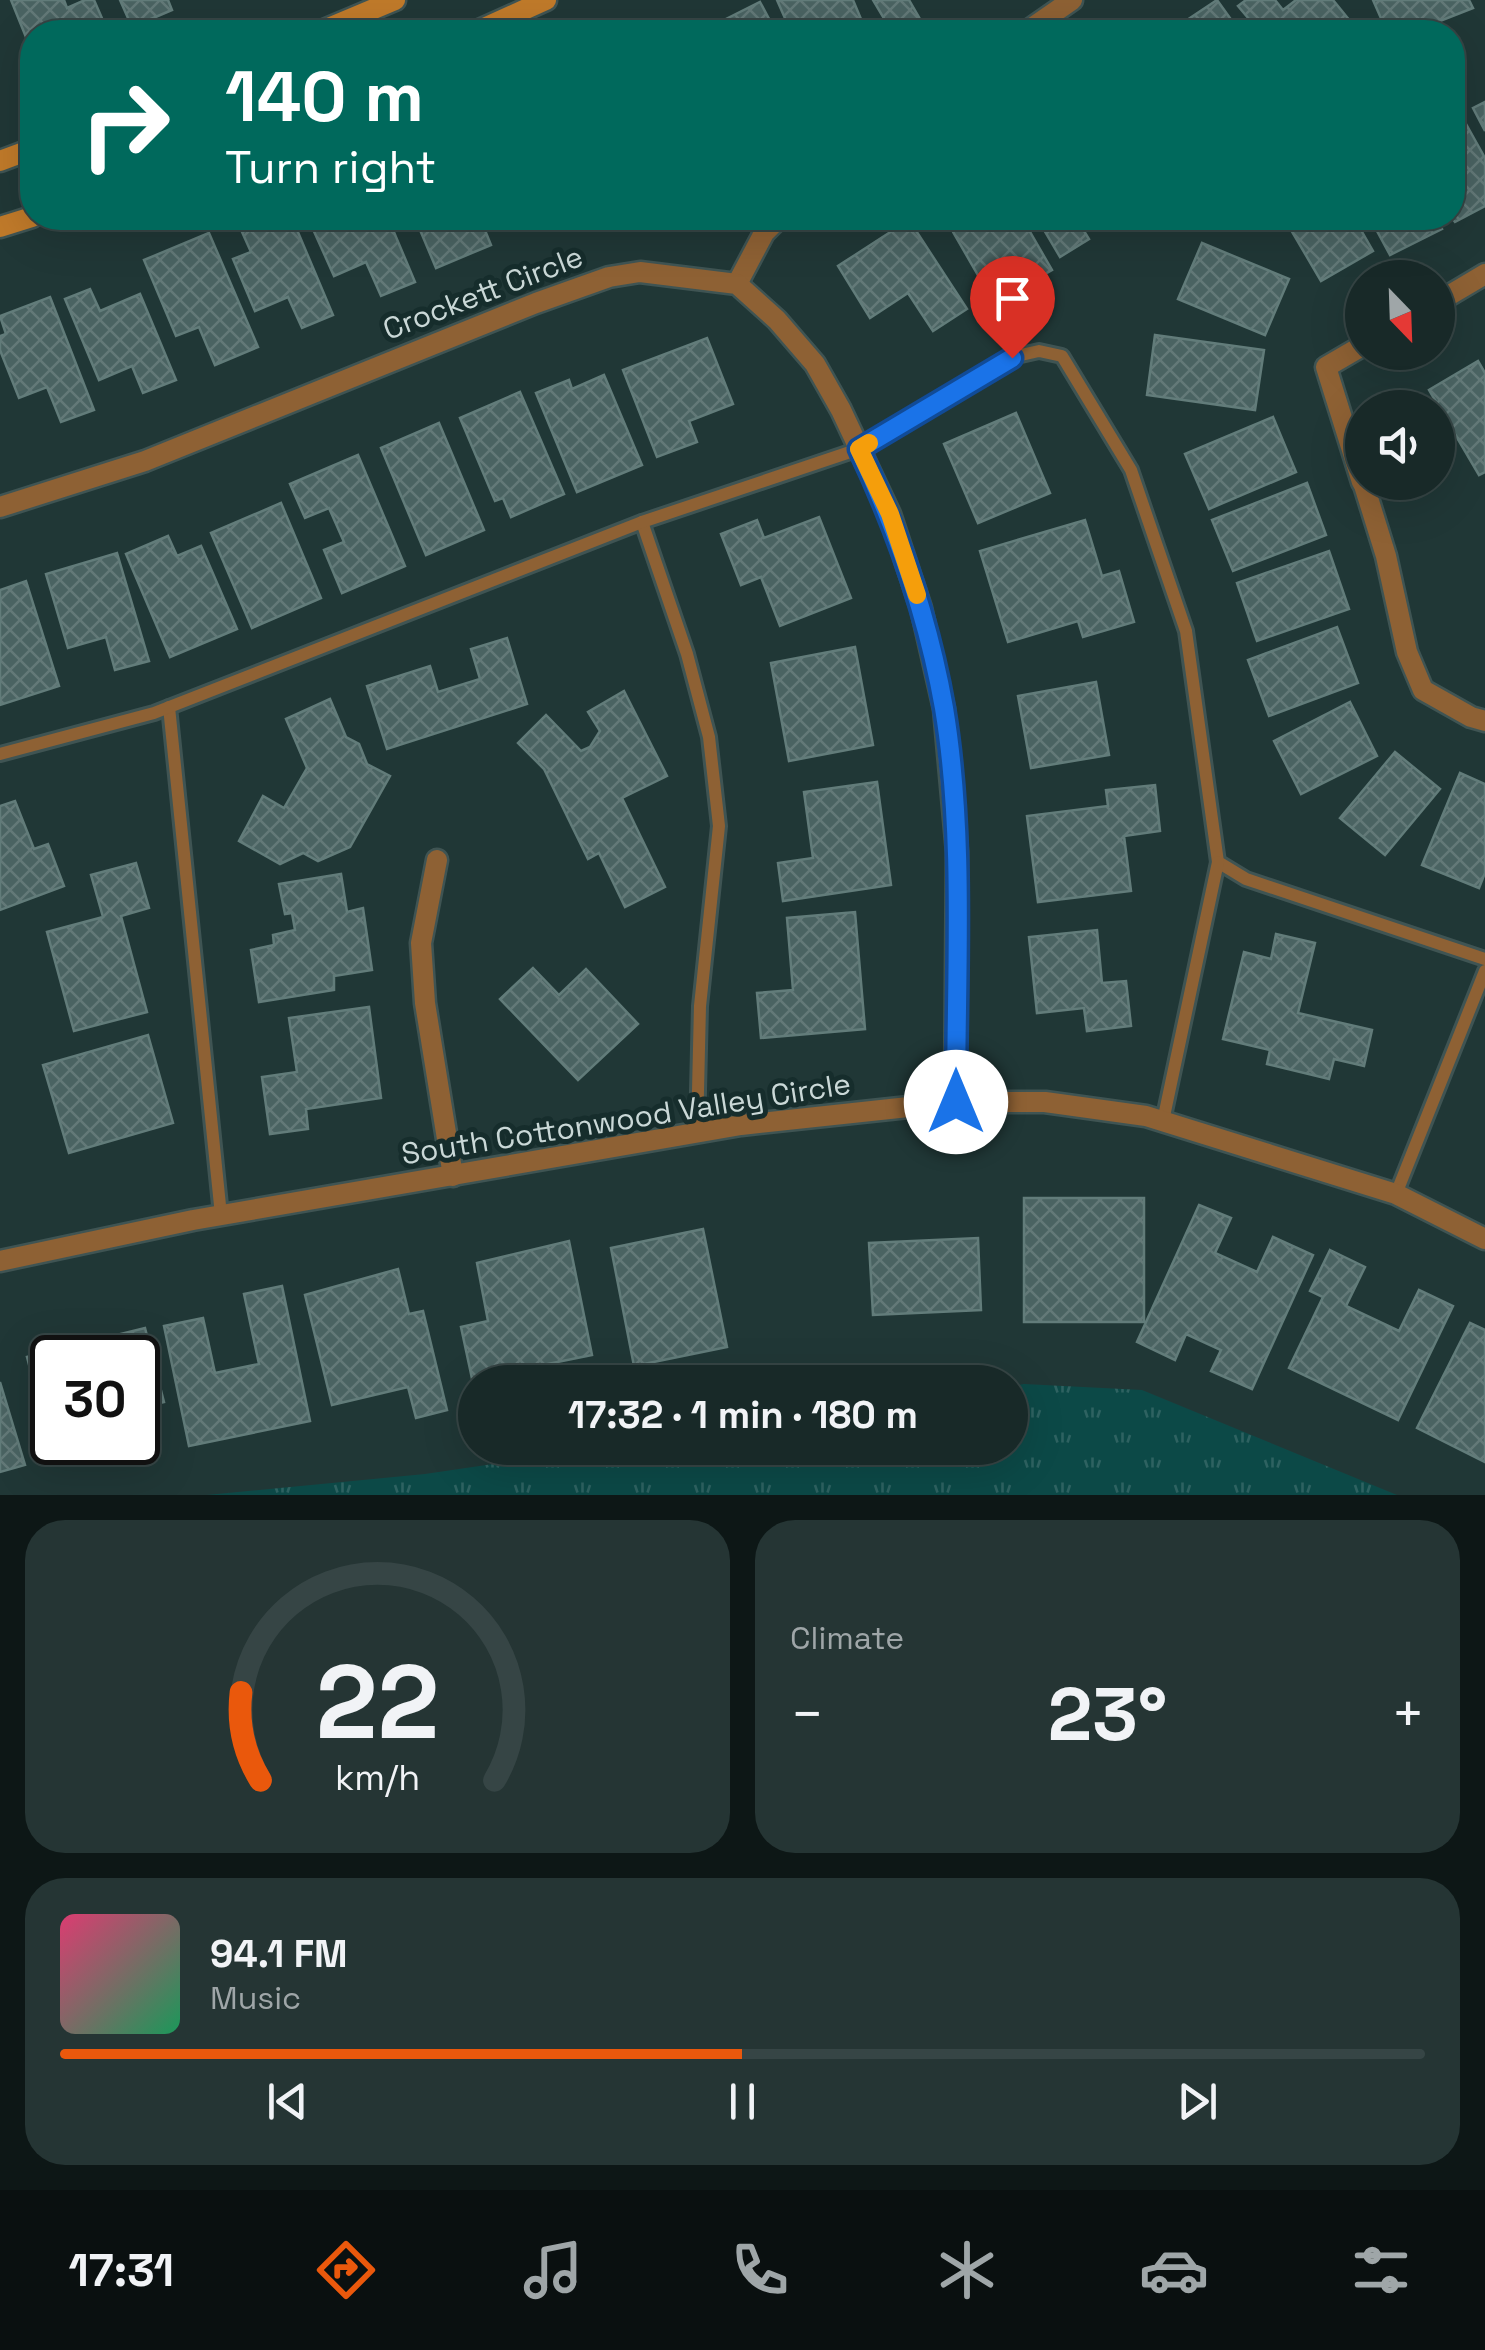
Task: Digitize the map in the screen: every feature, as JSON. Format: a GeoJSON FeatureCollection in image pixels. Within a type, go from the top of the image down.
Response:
{"type":"FeatureCollection","features":[{"type":"Feature","properties":{"kind":"main road"},"geometry":{"type":"LineString","coordinates":[[348,20],[396,0]]}},
{"type":"Feature","properties":{"kind":"main road"},"geometry":{"type":"LineString","coordinates":[[502,20],[546,0]]}},
{"type":"Feature","properties":{"kind":"street"},"geometry":{"type":"LineString","coordinates":[[1043,20],[1072,0]]}},
{"type":"Feature","properties":{"kind":"street"},"geometry":{"type":"LineString","coordinates":[[766,230],[737,284],[777,320],[814,364],[859,449],[890,514],[922,608],[944,709],[957,852],[956,1102]]}},
{"type":"Feature","properties":{"kind":"street","name":"Crockett Circle"},"geometry":{"type":"LineString","coordinates":[[0,506],[145,461],[536,302],[609,277],[640,272],[737,284]]}},
{"type":"Feature","properties":{"kind":"street"},"geometry":{"type":"LineString","coordinates":[[1455,292],[1485,274]]}},
{"type":"Feature","properties":{"kind":"street"},"geometry":{"type":"LineString","coordinates":[[1345,356],[1326,367],[1345,426]]}},
{"type":"Feature","properties":{"kind":"street"},"geometry":{"type":"LineString","coordinates":[[1369,500],[1386,556],[1407,652],[1423,690],[1472,718],[1485,721]]}},
{"type":"Feature","properties":{"kind":"street"},"geometry":{"type":"LineString","coordinates":[[437,860],[421,942],[424,1003],[454,1176]]}},
{"type":"Feature","properties":{"kind":"street","name":"South Cottonwood Valley Circle"},"geometry":{"type":"LineString","coordinates":[[0,1261],[221,1215],[740,1125],[956,1102],[1045,1102],[1163,1121],[1396,1194],[1485,1239]]}},
{"type":"Feature","properties":{"kind":"lane"},"geometry":{"type":"LineString","coordinates":[[0,754],[169,707],[642,522],[859,449],[1012,358],[1039,351],[1062,356],[1131,470],[1186,631],[1218,862],[1163,1121]]}},
{"type":"Feature","properties":{"kind":"lane"},"geometry":{"type":"LineString","coordinates":[[642,522],[687,654],[709,736],[720,826],[700,1006],[698,1133]]}},
{"type":"Feature","properties":{"kind":"lane"},"geometry":{"type":"LineString","coordinates":[[169,707],[221,1215]]}},
{"type":"Feature","properties":{"kind":"lane"},"geometry":{"type":"LineString","coordinates":[[1218,862],[1246,880],[1485,959]]}},
{"type":"Feature","properties":{"kind":"lane"},"geometry":{"type":"LineString","coordinates":[[1396,1194],[1485,971]]}},
{"type":"Feature","properties":{"kind":"green space"},"geometry":{"type":"Polygon","coordinates":[[[1028,1384],[1142,1390],[1397,1495],[207,1495],[486,1465],[1028,1465],[1028,1384]]]}},
{"type":"Feature","properties":{"kind":"building"},"geometry":{"type":"Polygon","coordinates":[[[11,0],[64,0],[67,8],[94,0],[103,20],[20,20],[11,0]]]}},
{"type":"Feature","properties":{"kind":"building"},"geometry":{"type":"Polygon","coordinates":[[[120,0],[168,0],[172,10],[148,20],[129,20],[120,0]]]}},
{"type":"Feature","properties":{"kind":"building"},"geometry":{"type":"Polygon","coordinates":[[[777,0],[853,0],[861,20],[786,20],[777,0]]]}},
{"type":"Feature","properties":{"kind":"building"},"geometry":{"type":"Polygon","coordinates":[[[873,0],[909,0],[921,20],[885,20],[873,0]]]}},
{"type":"Feature","properties":{"kind":"building"},"geometry":{"type":"Polygon","coordinates":[[[1217,0],[1231,20],[1187,20],[1217,0]]]}},
{"type":"Feature","properties":{"kind":"building"},"geometry":{"type":"Polygon","coordinates":[[[1246,0],[1275,0],[1283,10],[1296,0],[1333,0],[1349,20],[1250,20],[1238,6],[1246,0]]]}},
{"type":"Feature","properties":{"kind":"building"},"geometry":{"type":"Polygon","coordinates":[[[1373,0],[1469,0],[1473,8],[1442,20],[1382,20],[1373,0]]]}},
{"type":"Feature","properties":{"kind":"building"},"geometry":{"type":"Polygon","coordinates":[[[760,2],[770,20],[724,20],[760,2]]]}},
{"type":"Feature","properties":{"kind":"building"},"geometry":{"type":"Polygon","coordinates":[[[1485,102],[1485,131],[1473,108],[1485,102]]]}},
{"type":"Feature","properties":{"kind":"building"},"geometry":{"type":"Polygon","coordinates":[[[1465,122],[1485,158],[1485,206],[1465,217],[1465,122]]]}},
{"type":"Feature","properties":{"kind":"building"},"geometry":{"type":"Polygon","coordinates":[[[297,230],[333,315],[302,328],[288,297],[255,311],[233,259],[251,252],[242,232],[297,230]]]}},
{"type":"Feature","properties":{"kind":"building"},"geometry":{"type":"Polygon","coordinates":[[[313,230],[393,230],[415,282],[381,296],[366,262],[334,276],[313,230]]]}},
{"type":"Feature","properties":{"kind":"building"},"geometry":{"type":"Polygon","coordinates":[[[420,230],[485,230],[491,245],[436,268],[420,230]]]}},
{"type":"Feature","properties":{"kind":"building"},"geometry":{"type":"Polygon","coordinates":[[[894,230],[916,230],[967,309],[933,331],[908,293],[870,318],[838,266],[894,230]]]}},
{"type":"Feature","properties":{"kind":"building"},"geometry":{"type":"Polygon","coordinates":[[[952,230],[1029,230],[1052,270],[994,303],[952,230]]]}},
{"type":"Feature","properties":{"kind":"building"},"geometry":{"type":"Polygon","coordinates":[[[1044,230],[1083,230],[1089,239],[1060,257],[1044,230]]]}},
{"type":"Feature","properties":{"kind":"building"},"geometry":{"type":"Polygon","coordinates":[[[1291,230],[1361,230],[1373,251],[1357,260],[1345,260],[1345,267],[1321,281],[1291,230]]]}},
{"type":"Feature","properties":{"kind":"building"},"geometry":{"type":"Polygon","coordinates":[[[1376,230],[1440,230],[1390,255],[1376,230]]]}},
{"type":"Feature","properties":{"kind":"building"},"geometry":{"type":"Polygon","coordinates":[[[209,233],[258,347],[215,365],[199,327],[176,336],[144,260],[209,233]]]}},
{"type":"Feature","properties":{"kind":"building"},"geometry":{"type":"Polygon","coordinates":[[[1202,243],[1289,279],[1265,335],[1178,299],[1202,243]]]}},
{"type":"Feature","properties":{"kind":"building"},"geometry":{"type":"Polygon","coordinates":[[[90,289],[100,311],[140,294],[176,380],[143,393],[132,366],[99,380],[65,299],[90,289]]]}},
{"type":"Feature","properties":{"kind":"building"},"geometry":{"type":"Polygon","coordinates":[[[50,297],[94,410],[61,422],[47,387],[19,398],[0,350],[0,336],[6,334],[0,316],[50,297]]]}},
{"type":"Feature","properties":{"kind":"building"},"geometry":{"type":"Polygon","coordinates":[[[1155,335],[1264,350],[1255,410],[1147,395],[1155,335]]]}},
{"type":"Feature","properties":{"kind":"building"},"geometry":{"type":"Polygon","coordinates":[[[707,338],[733,404],[689,421],[697,442],[657,457],[623,370],[707,338]]]}},
{"type":"Feature","properties":{"kind":"building"},"geometry":{"type":"Polygon","coordinates":[[[1478,361],[1485,373],[1485,472],[1479,475],[1455,434],[1455,390],[1429,390],[1478,361]]]}},
{"type":"Feature","properties":{"kind":"building"},"geometry":{"type":"Polygon","coordinates":[[[604,375],[642,465],[577,492],[536,393],[569,380],[572,389],[604,375]]]}},
{"type":"Feature","properties":{"kind":"building"},"geometry":{"type":"Polygon","coordinates":[[[520,392],[564,494],[511,517],[503,498],[495,501],[460,418],[520,392]]]}},
{"type":"Feature","properties":{"kind":"building"},"geometry":{"type":"Polygon","coordinates":[[[1016,413],[1050,493],[978,523],[944,444],[1016,413]]]}},
{"type":"Feature","properties":{"kind":"building"},"geometry":{"type":"Polygon","coordinates":[[[1273,417],[1296,472],[1209,509],[1185,454],[1273,417]]]}},
{"type":"Feature","properties":{"kind":"building"},"geometry":{"type":"Polygon","coordinates":[[[439,423],[484,530],[426,555],[381,448],[439,423]]]}},
{"type":"Feature","properties":{"kind":"building"},"geometry":{"type":"Polygon","coordinates":[[[358,455],[405,566],[342,593],[324,550],[344,542],[329,508],[305,518],[290,484],[358,455]]]}},
{"type":"Feature","properties":{"kind":"building"},"geometry":{"type":"Polygon","coordinates":[[[1307,483],[1326,535],[1233,571],[1212,520],[1307,483]]]}},
{"type":"Feature","properties":{"kind":"building"},"geometry":{"type":"Polygon","coordinates":[[[281,503],[321,598],[252,628],[211,533],[281,503]]]}},
{"type":"Feature","properties":{"kind":"building"},"geometry":{"type":"Polygon","coordinates":[[[819,517],[851,598],[780,626],[761,577],[741,585],[721,534],[757,520],[764,538],[819,517]]]}},
{"type":"Feature","properties":{"kind":"building"},"geometry":{"type":"Polygon","coordinates":[[[1085,520],[1102,576],[1119,571],[1134,622],[1083,637],[1078,621],[1008,642],[980,551],[1085,520]]]}},
{"type":"Feature","properties":{"kind":"building"},"geometry":{"type":"Polygon","coordinates":[[[168,536],[177,556],[201,546],[237,629],[170,657],[126,554],[168,536]]]}},
{"type":"Feature","properties":{"kind":"building"},"geometry":{"type":"Polygon","coordinates":[[[1329,551],[1349,609],[1257,641],[1237,583],[1329,551]]]}},
{"type":"Feature","properties":{"kind":"building"},"geometry":{"type":"Polygon","coordinates":[[[117,553],[149,661],[115,670],[106,637],[68,648],[46,574],[117,553]]]}},
{"type":"Feature","properties":{"kind":"building"},"geometry":{"type":"Polygon","coordinates":[[[26,581],[59,686],[0,705],[0,590],[26,581]]]}},
{"type":"Feature","properties":{"kind":"building"},"geometry":{"type":"Polygon","coordinates":[[[1337,627],[1358,683],[1269,716],[1248,660],[1337,627]]]}},
{"type":"Feature","properties":{"kind":"building"},"geometry":{"type":"Polygon","coordinates":[[[507,638],[527,704],[387,749],[367,686],[430,666],[438,692],[480,679],[471,649],[507,638]]]}},
{"type":"Feature","properties":{"kind":"building"},"geometry":{"type":"Polygon","coordinates":[[[855,647],[873,745],[789,761],[771,663],[855,647]]]}},
{"type":"Feature","properties":{"kind":"building"},"geometry":{"type":"Polygon","coordinates":[[[1096,682],[1109,755],[1031,768],[1018,696],[1096,682]]]}},
{"type":"Feature","properties":{"kind":"building"},"geometry":{"type":"Polygon","coordinates":[[[624,691],[667,776],[622,798],[665,887],[625,907],[599,853],[588,859],[544,769],[518,743],[546,715],[581,751],[590,747],[600,731],[588,712],[624,691]]]}},
{"type":"Feature","properties":{"kind":"building"},"geometry":{"type":"Polygon","coordinates":[[[330,699],[346,737],[359,744],[367,764],[390,776],[350,847],[318,861],[303,853],[280,864],[239,841],[263,796],[284,808],[307,768],[286,719],[330,699]]]}},
{"type":"Feature","properties":{"kind":"building"},"geometry":{"type":"Polygon","coordinates":[[[1350,702],[1377,756],[1301,794],[1274,741],[1350,702]]]}},
{"type":"Feature","properties":{"kind":"building"},"geometry":{"type":"Polygon","coordinates":[[[1395,752],[1440,789],[1385,855],[1340,818],[1395,752]]]}},
{"type":"Feature","properties":{"kind":"building"},"geometry":{"type":"Polygon","coordinates":[[[1460,773],[1485,784],[1485,873],[1479,888],[1422,865],[1460,773]]]}},
{"type":"Feature","properties":{"kind":"building"},"geometry":{"type":"Polygon","coordinates":[[[877,782],[891,885],[783,901],[778,863],[813,858],[804,792],[877,782]]]}},
{"type":"Feature","properties":{"kind":"building"},"geometry":{"type":"Polygon","coordinates":[[[1155,785],[1160,831],[1124,836],[1131,891],[1038,902],[1027,816],[1108,806],[1106,790],[1155,785]]]}},
{"type":"Feature","properties":{"kind":"building"},"geometry":{"type":"Polygon","coordinates":[[[15,801],[34,849],[48,844],[64,886],[0,910],[0,806],[15,801]]]}},
{"type":"Feature","properties":{"kind":"building"},"geometry":{"type":"Polygon","coordinates":[[[136,863],[149,908],[121,916],[147,1012],[74,1031],[47,932],[103,917],[91,875],[136,863]]]}},
{"type":"Feature","properties":{"kind":"building"},"geometry":{"type":"Polygon","coordinates":[[[341,874],[347,912],[363,908],[372,970],[334,976],[334,990],[259,1002],[251,950],[274,945],[273,935],[295,930],[292,913],[285,914],[279,884],[341,874]]]}},
{"type":"Feature","properties":{"kind":"building"},"geometry":{"type":"Polygon","coordinates":[[[855,912],[865,1029],[761,1038],[757,993],[793,990],[787,918],[855,912]]]}},
{"type":"Feature","properties":{"kind":"building"},"geometry":{"type":"Polygon","coordinates":[[[1097,930],[1102,983],[1126,981],[1131,1026],[1087,1031],[1084,1008],[1037,1013],[1029,937],[1097,930]]]}},
{"type":"Feature","properties":{"kind":"building"},"geometry":{"type":"Polygon","coordinates":[[[1276,934],[1315,943],[1298,1013],[1372,1030],[1364,1066],[1334,1059],[1329,1079],[1267,1064],[1270,1050],[1223,1039],[1244,952],[1271,959],[1276,934]]]}},
{"type":"Feature","properties":{"kind":"building"},"geometry":{"type":"Polygon","coordinates":[[[533,968],[559,995],[586,969],[638,1024],[578,1080],[500,999],[533,968]]]}},
{"type":"Feature","properties":{"kind":"building"},"geometry":{"type":"Polygon","coordinates":[[[369,1007],[381,1098],[306,1109],[308,1129],[270,1134],[262,1077],[297,1072],[289,1018],[369,1007]]]}},
{"type":"Feature","properties":{"kind":"building"},"geometry":{"type":"Polygon","coordinates":[[[148,1035],[173,1123],[69,1153],[43,1065],[148,1035]]]}},
{"type":"Feature","properties":{"kind":"building"},"geometry":{"type":"Polygon","coordinates":[[[1024,1198],[1144,1198],[1144,1322],[1024,1322],[1024,1198]]]}},
{"type":"Feature","properties":{"kind":"building"},"geometry":{"type":"Polygon","coordinates":[[[1199,1205],[1231,1218],[1215,1253],[1257,1272],[1273,1237],[1313,1255],[1252,1389],[1211,1371],[1221,1350],[1186,1334],[1175,1360],[1137,1342],[1199,1205]]]}},
{"type":"Feature","properties":{"kind":"building"},"geometry":{"type":"Polygon","coordinates":[[[703,1229],[727,1347],[634,1365],[611,1248],[703,1229]]]}},
{"type":"Feature","properties":{"kind":"building"},"geometry":{"type":"Polygon","coordinates":[[[978,1238],[981,1310],[873,1315],[869,1243],[978,1238]]]}},
{"type":"Feature","properties":{"kind":"building"},"geometry":{"type":"Polygon","coordinates":[[[569,1241],[592,1355],[543,1365],[469,1365],[461,1327],[488,1321],[477,1263],[569,1241]]]}},
{"type":"Feature","properties":{"kind":"building"},"geometry":{"type":"Polygon","coordinates":[[[1330,1250],[1365,1267],[1346,1306],[1399,1331],[1419,1290],[1453,1306],[1398,1420],[1289,1368],[1323,1297],[1310,1291],[1330,1250]]]}},
{"type":"Feature","properties":{"kind":"building"},"geometry":{"type":"Polygon","coordinates":[[[398,1269],[409,1314],[423,1311],[447,1410],[416,1418],[408,1387],[332,1405],[305,1295],[398,1269]]]}},
{"type":"Feature","properties":{"kind":"building"},"geometry":{"type":"Polygon","coordinates":[[[282,1286],[310,1421],[189,1446],[164,1326],[203,1318],[215,1373],[259,1364],[244,1294],[282,1286]]]}},
{"type":"Feature","properties":{"kind":"building"},"geometry":{"type":"Polygon","coordinates":[[[1470,1323],[1485,1330],[1485,1462],[1417,1428],[1470,1323]]]}},
{"type":"Feature","properties":{"kind":"building"},"geometry":{"type":"Polygon","coordinates":[[[145,1328],[147,1335],[117,1335],[145,1328]]]}},
{"type":"Feature","properties":{"kind":"building"},"geometry":{"type":"Polygon","coordinates":[[[0,1382],[25,1465],[0,1472],[0,1382]]]}},
{"type":"Feature","properties":{"kind":"slow traffic"},"geometry":{"type":"LineString","coordinates":[[869,443],[859,449],[890,514],[917,595]]}},
{"type":"Feature","properties":{"kind":"route"},"geometry":{"type":"LineString","coordinates":[[956,1102],[957,852],[944,709],[922,608],[890,514],[859,449],[1012,358]]}}]}
